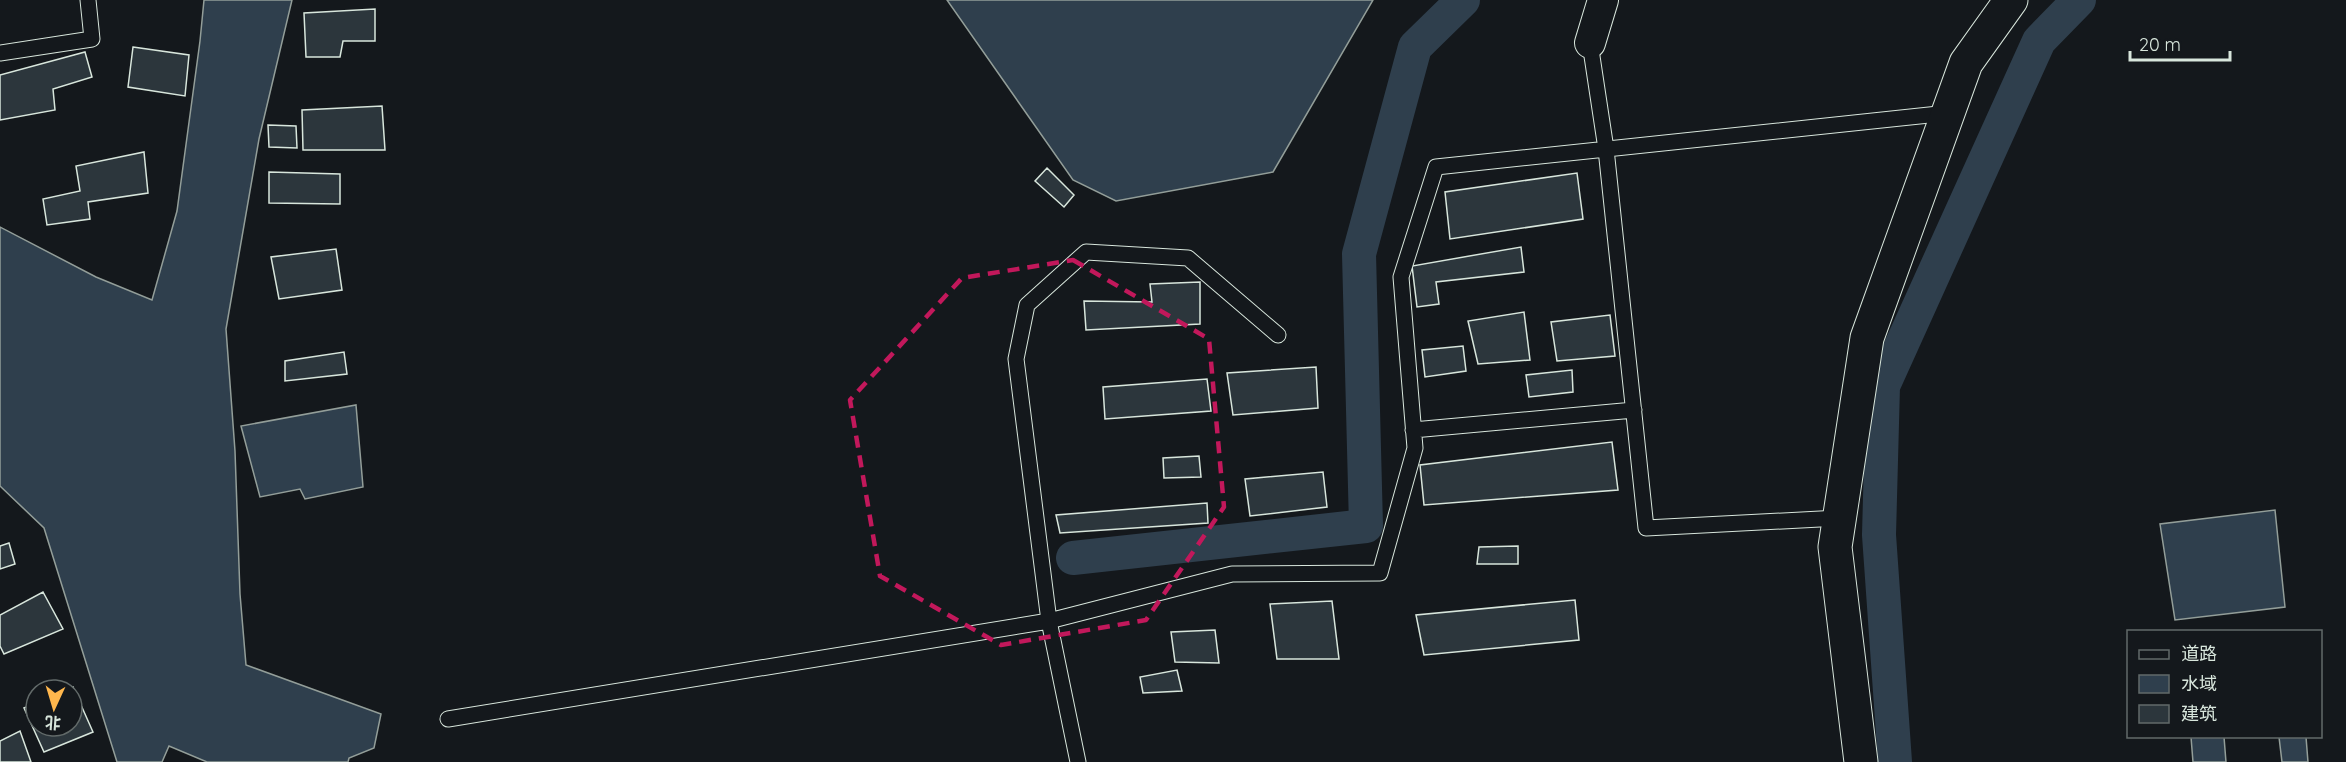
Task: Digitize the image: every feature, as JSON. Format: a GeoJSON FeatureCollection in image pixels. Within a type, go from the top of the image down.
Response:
{"type":"FeatureCollection","features":[{"type":"Feature","properties":{"kind":"street"},"geometry":{"type":"LineString","coordinates":[[1590,44],[1603,0]]}},
{"type":"Feature","properties":{"kind":"street"},"geometry":{"type":"LineString","coordinates":[[1861,762],[1835,547],[1867,338],[1966,63],[2011,0]]}},
{"type":"Feature","properties":{"kind":"lane"},"geometry":{"type":"LineString","coordinates":[[0,53],[92,39],[87,0]]}},
{"type":"Feature","properties":{"kind":"lane"},"geometry":{"type":"LineString","coordinates":[[1590,44],[1606,149],[1647,528],[1839,518]]}},
{"type":"Feature","properties":{"kind":"lane"},"geometry":{"type":"LineString","coordinates":[[448,719],[1049,621],[1232,574],[1380,573],[1415,448],[1401,277],[1436,167],[1948,113]]}},
{"type":"Feature","properties":{"kind":"lane"},"geometry":{"type":"LineString","coordinates":[[1078,762],[1049,621],[1016,359],[1027,304],[1086,252],[1188,258],[1278,335]]}},
{"type":"Feature","properties":{"kind":"lane"},"geometry":{"type":"LineString","coordinates":[[1413,430],[1634,410]]}},
{"type":"Feature","properties":{"kind":"highlighted area"},"geometry":{"type":"Polygon","coordinates":[[[1073,260],[1209,339],[1224,507],[1146,620],[1001,645],[880,576],[850,400],[962,278],[1073,260]]]}},
{"type":"Feature","properties":{"kind":"water"},"geometry":{"type":"Polygon","coordinates":[[[204,0],[292,0],[259,139],[226,329],[235,451],[240,594],[246,665],[381,714],[374,748],[349,758],[348,762],[207,762],[169,746],[162,762],[117,762],[44,528],[0,486],[0,227],[96,277],[152,300],[177,211],[204,0]]]}},
{"type":"Feature","properties":{"kind":"water"},"geometry":{"type":"Polygon","coordinates":[[[947,0],[1373,0],[1273,172],[1116,201],[1073,180],[947,0]]]}},
{"type":"Feature","properties":{"kind":"water"},"geometry":{"type":"Polygon","coordinates":[[[356,405],[363,487],[305,499],[300,489],[260,497],[241,426],[356,405]]]}},
{"type":"Feature","properties":{"kind":"water"},"geometry":{"type":"Polygon","coordinates":[[[2275,510],[2285,607],[2175,620],[2160,524],[2275,510]]]}},
{"type":"Feature","properties":{"kind":"water"},"geometry":{"type":"Polygon","coordinates":[[[2191,738],[2224,738],[2226,762],[2193,762],[2191,738]]]}},
{"type":"Feature","properties":{"kind":"water"},"geometry":{"type":"Polygon","coordinates":[[[2279,738],[2306,738],[2308,762],[2282,762],[2279,738]]]}},
{"type":"Feature","properties":{"kind":"building"},"geometry":{"type":"Polygon","coordinates":[[[375,9],[375,41],[343,41],[340,57],[306,57],[304,13],[375,9]]]}},
{"type":"Feature","properties":{"kind":"building"},"geometry":{"type":"Polygon","coordinates":[[[133,47],[189,55],[185,96],[128,87],[133,47]]]}},
{"type":"Feature","properties":{"kind":"building"},"geometry":{"type":"Polygon","coordinates":[[[85,52],[92,77],[53,89],[55,110],[0,120],[0,75],[85,52]]]}},
{"type":"Feature","properties":{"kind":"building"},"geometry":{"type":"Polygon","coordinates":[[[382,106],[385,150],[303,150],[302,110],[382,106]]]}},
{"type":"Feature","properties":{"kind":"building"},"geometry":{"type":"Polygon","coordinates":[[[268,125],[296,126],[297,148],[269,147],[268,125]]]}},
{"type":"Feature","properties":{"kind":"building"},"geometry":{"type":"Polygon","coordinates":[[[144,152],[148,193],[88,202],[90,219],[47,225],[43,199],[80,191],[76,166],[144,152]]]}},
{"type":"Feature","properties":{"kind":"building"},"geometry":{"type":"Polygon","coordinates":[[[1047,168],[1074,195],[1064,207],[1035,181],[1047,168]]]}},
{"type":"Feature","properties":{"kind":"building"},"geometry":{"type":"Polygon","coordinates":[[[269,172],[340,174],[340,204],[269,203],[269,172]]]}},
{"type":"Feature","properties":{"kind":"building"},"geometry":{"type":"Polygon","coordinates":[[[1577,173],[1583,219],[1450,239],[1445,192],[1577,173]]]}},
{"type":"Feature","properties":{"kind":"building"},"geometry":{"type":"Polygon","coordinates":[[[1521,247],[1524,272],[1436,282],[1439,304],[1417,307],[1412,266],[1521,247]]]}},
{"type":"Feature","properties":{"kind":"building"},"geometry":{"type":"Polygon","coordinates":[[[336,249],[342,290],[279,299],[271,257],[336,249]]]}},
{"type":"Feature","properties":{"kind":"building"},"geometry":{"type":"Polygon","coordinates":[[[1200,282],[1200,324],[1086,330],[1084,301],[1152,302],[1150,284],[1200,282]]]}},
{"type":"Feature","properties":{"kind":"building"},"geometry":{"type":"Polygon","coordinates":[[[1524,312],[1530,360],[1478,364],[1468,321],[1524,312]]]}},
{"type":"Feature","properties":{"kind":"building"},"geometry":{"type":"Polygon","coordinates":[[[1610,315],[1615,356],[1557,361],[1551,322],[1610,315]]]}},
{"type":"Feature","properties":{"kind":"building"},"geometry":{"type":"Polygon","coordinates":[[[1463,346],[1466,371],[1425,377],[1422,350],[1463,346]]]}},
{"type":"Feature","properties":{"kind":"building"},"geometry":{"type":"Polygon","coordinates":[[[344,352],[347,374],[285,381],[285,361],[344,352]]]}},
{"type":"Feature","properties":{"kind":"building"},"geometry":{"type":"Polygon","coordinates":[[[1316,367],[1318,408],[1233,415],[1227,373],[1316,367]]]}},
{"type":"Feature","properties":{"kind":"building"},"geometry":{"type":"Polygon","coordinates":[[[1572,370],[1573,392],[1529,397],[1526,375],[1572,370]]]}},
{"type":"Feature","properties":{"kind":"building"},"geometry":{"type":"Polygon","coordinates":[[[1207,379],[1211,411],[1105,419],[1103,387],[1207,379]]]}},
{"type":"Feature","properties":{"kind":"building"},"geometry":{"type":"Polygon","coordinates":[[[1612,442],[1618,490],[1424,505],[1420,465],[1612,442]]]}},
{"type":"Feature","properties":{"kind":"building"},"geometry":{"type":"Polygon","coordinates":[[[1199,456],[1201,477],[1164,478],[1163,458],[1199,456]]]}},
{"type":"Feature","properties":{"kind":"building"},"geometry":{"type":"Polygon","coordinates":[[[1323,472],[1327,507],[1250,516],[1245,479],[1323,472]]]}},
{"type":"Feature","properties":{"kind":"building"},"geometry":{"type":"Polygon","coordinates":[[[1207,503],[1208,523],[1060,533],[1056,515],[1207,503]]]}},
{"type":"Feature","properties":{"kind":"building"},"geometry":{"type":"Polygon","coordinates":[[[9,543],[15,564],[0,569],[0,546],[9,543]]]}},
{"type":"Feature","properties":{"kind":"building"},"geometry":{"type":"Polygon","coordinates":[[[1518,546],[1518,564],[1477,564],[1479,547],[1518,546]]]}},
{"type":"Feature","properties":{"kind":"building"},"geometry":{"type":"Polygon","coordinates":[[[43,592],[63,629],[4,654],[0,646],[0,615],[43,592]]]}},
{"type":"Feature","properties":{"kind":"building"},"geometry":{"type":"Polygon","coordinates":[[[1575,600],[1579,640],[1424,655],[1416,615],[1575,600]]]}},
{"type":"Feature","properties":{"kind":"building"},"geometry":{"type":"Polygon","coordinates":[[[1332,601],[1339,659],[1277,659],[1270,604],[1332,601]]]}},
{"type":"Feature","properties":{"kind":"building"},"geometry":{"type":"Polygon","coordinates":[[[1215,630],[1219,663],[1175,662],[1171,632],[1215,630]]]}},
{"type":"Feature","properties":{"kind":"building"},"geometry":{"type":"Polygon","coordinates":[[[1177,670],[1182,691],[1143,693],[1140,677],[1177,670]]]}},
{"type":"Feature","properties":{"kind":"building"},"geometry":{"type":"Polygon","coordinates":[[[84,712],[93,732],[84,736],[84,712]]]}},
{"type":"Feature","properties":{"kind":"building"},"geometry":{"type":"Polygon","coordinates":[[[20,731],[31,762],[0,762],[0,741],[20,731]]]}},
{"type":"Feature","properties":{"kind":"building"},"geometry":{"type":"Polygon","coordinates":[[[38,738],[78,738],[44,752],[38,738]]]}},
{"type":"Feature","properties":{"kind":"waterway"},"geometry":{"type":"LineString","coordinates":[[1073,558],[1366,526],[1359,254],[1415,47],[1463,0]]}},
{"type":"Feature","properties":{"kind":"waterway"},"geometry":{"type":"LineString","coordinates":[[1895,762],[1879,535],[1883,386],[2039,41],[2079,0]]}}]}
